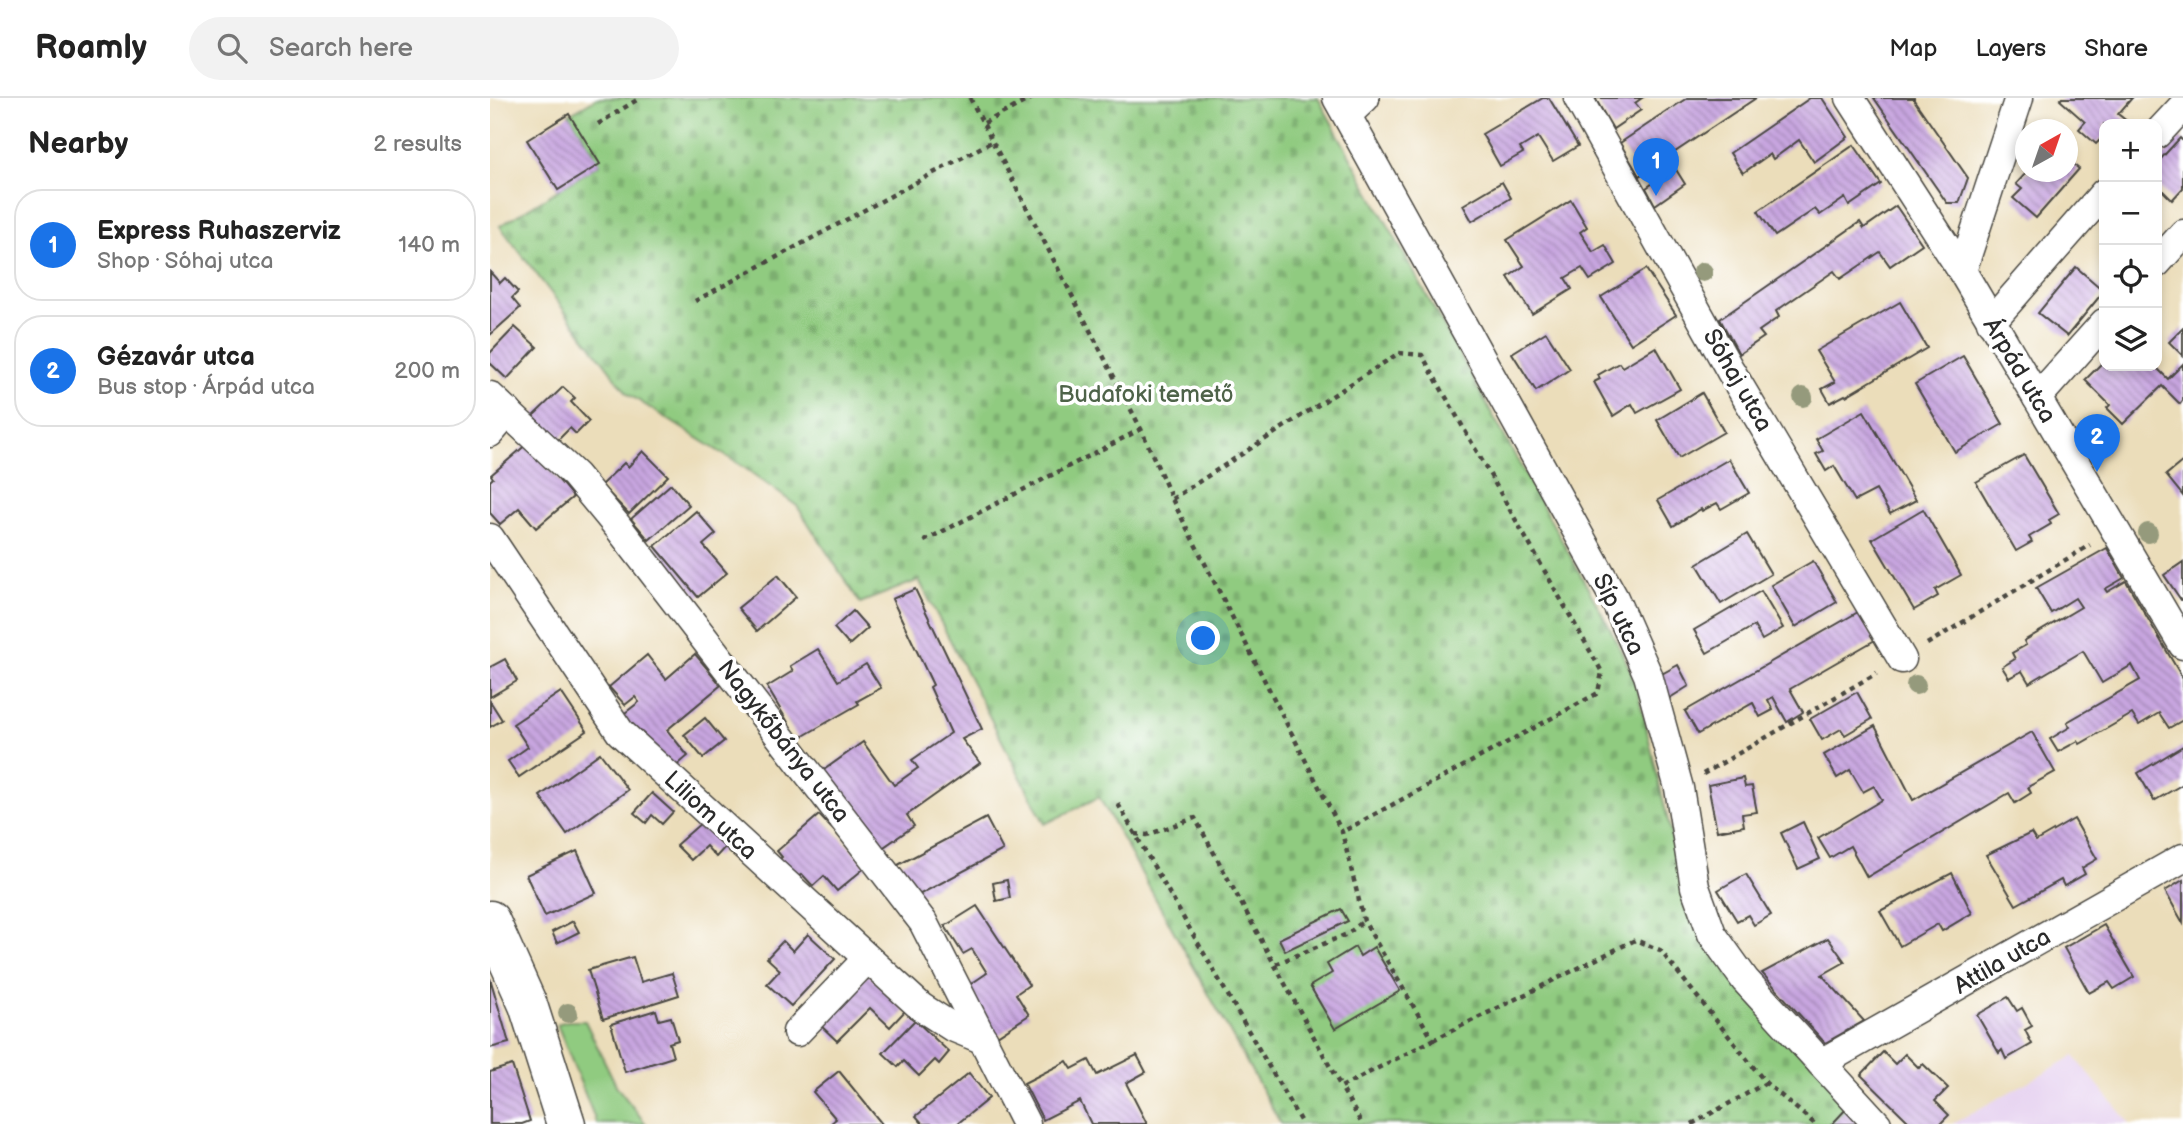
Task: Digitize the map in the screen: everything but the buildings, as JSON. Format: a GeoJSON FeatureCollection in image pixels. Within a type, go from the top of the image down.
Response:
{"type":"FeatureCollection","features":[{"type":"Feature","properties":{"kind":"street","name":"Sóhaj utca"},"geometry":{"type":"LineString","coordinates":[[1578,98],[1730,370],[1902,659]]}},
{"type":"Feature","properties":{"kind":"street","name":"Árpád utca"},"geometry":{"type":"LineString","coordinates":[[1850,98],[1962,271],[2182,640]]}},
{"type":"Feature","properties":{"kind":"street"},"geometry":{"type":"LineString","coordinates":[[1962,271],[2019,98]]}},
{"type":"Feature","properties":{"kind":"street","name":"Síp utca"},"geometry":{"type":"LineString","coordinates":[[1350,104],[1614,598],[1648,676],[1679,788],[1695,887],[1712,934],[1745,980],[1877,1124]]}},
{"type":"Feature","properties":{"kind":"street"},"geometry":{"type":"LineString","coordinates":[[2162,129],[2183,106]]}},
{"type":"Feature","properties":{"kind":"street"},"geometry":{"type":"LineString","coordinates":[[1991,321],[2099,199]]}},
{"type":"Feature","properties":{"kind":"street"},"geometry":{"type":"LineString","coordinates":[[2162,257],[2183,234]]}},
{"type":"Feature","properties":{"kind":"street"},"geometry":{"type":"LineString","coordinates":[[2038,398],[2099,329]]}},
{"type":"Feature","properties":{"kind":"street"},"geometry":{"type":"LineString","coordinates":[[490,433],[499,404]]}},
{"type":"Feature","properties":{"kind":"street","name":"Nagykőbánya utca"},"geometry":{"type":"LineString","coordinates":[[499,404],[575,475],[618,527],[923,922],[1026,1124]]}},
{"type":"Feature","properties":{"kind":"street","name":"Liliom utca"},"geometry":{"type":"LineString","coordinates":[[490,538],[621,732],[920,1007],[952,1027],[984,1040]]}},
{"type":"Feature","properties":{"kind":"street","name":"Attila utca"},"geometry":{"type":"LineString","coordinates":[[1821,1063],[2183,858]]}},
{"type":"Feature","properties":{"kind":"street"},"geometry":{"type":"LineString","coordinates":[[490,920],[528,1006],[566,1124]]}},
{"type":"Feature","properties":{"kind":"street"},"geometry":{"type":"LineString","coordinates":[[797,1032],[867,958]]}},
{"type":"Feature","properties":{"kind":"path"},"geometry":{"type":"LineString","coordinates":[[598,124],[639,98]]}},
{"type":"Feature","properties":{"kind":"path"},"geometry":{"type":"LineString","coordinates":[[970,98],[1141,429],[1172,499],[1342,832],[1364,920],[1433,1040]]}},
{"type":"Feature","properties":{"kind":"path"},"geometry":{"type":"LineString","coordinates":[[984,124],[1032,98]]}},
{"type":"Feature","properties":{"kind":"path"},"geometry":{"type":"LineString","coordinates":[[695,301],[993,141]]}},
{"type":"Feature","properties":{"kind":"path"},"geometry":{"type":"LineString","coordinates":[[1172,499],[1399,353],[1422,355],[1602,672],[1598,693],[1342,832]]}},
{"type":"Feature","properties":{"kind":"path"},"geometry":{"type":"LineString","coordinates":[[924,541],[1141,429]]}},
{"type":"Feature","properties":{"kind":"path"},"geometry":{"type":"LineString","coordinates":[[1118,804],[1302,1124]]}},
{"type":"Feature","properties":{"kind":"path"},"geometry":{"type":"LineString","coordinates":[[1135,834],[1147,835],[1195,818],[1362,1124]]}},
{"type":"Feature","properties":{"kind":"path"},"geometry":{"type":"LineString","coordinates":[[1276,964],[1347,934],[1364,920]]}},
{"type":"Feature","properties":{"kind":"path"},"geometry":{"type":"LineString","coordinates":[[1341,1087],[1635,940],[1660,950],[1766,1083],[1815,1124]]}},
{"type":"Feature","properties":{"kind":"path"},"geometry":{"type":"LineString","coordinates":[[1692,1124],[1766,1083]]}},
{"type":"Feature","properties":{"kind":"shaded area"},"geometry":{"type":"Polygon","coordinates":[[[2074,1056],[2130,1124],[1952,1124],[2074,1056]]]}},
{"type":"Feature","properties":{"kind":"green space","name":"Budafoki temető"},"geometry":{"type":"Polygon","coordinates":[[[597,98],[1318,98],[1611,630],[1635,680],[1679,868],[1864,1124],[1281,1124],[1099,797],[1045,824],[919,580],[860,603],[797,506],[745,468],[628,394],[500,226],[600,164],[569,114],[597,98]]]}},
{"type":"Feature","properties":{"kind":"green space"},"geometry":{"type":"Polygon","coordinates":[[[585,1021],[617,1087],[646,1124],[597,1124],[557,1024],[585,1021]]]}},
{"type":"Feature","properties":{"kind":"place","name":"Express Ruhaszerviz"},"geometry":{"type":"Point","coordinates":[1656,196]}},
{"type":"Feature","properties":{"kind":"place","name":"Gézavár utca"},"geometry":{"type":"Point","coordinates":[2097,472]}}]}
